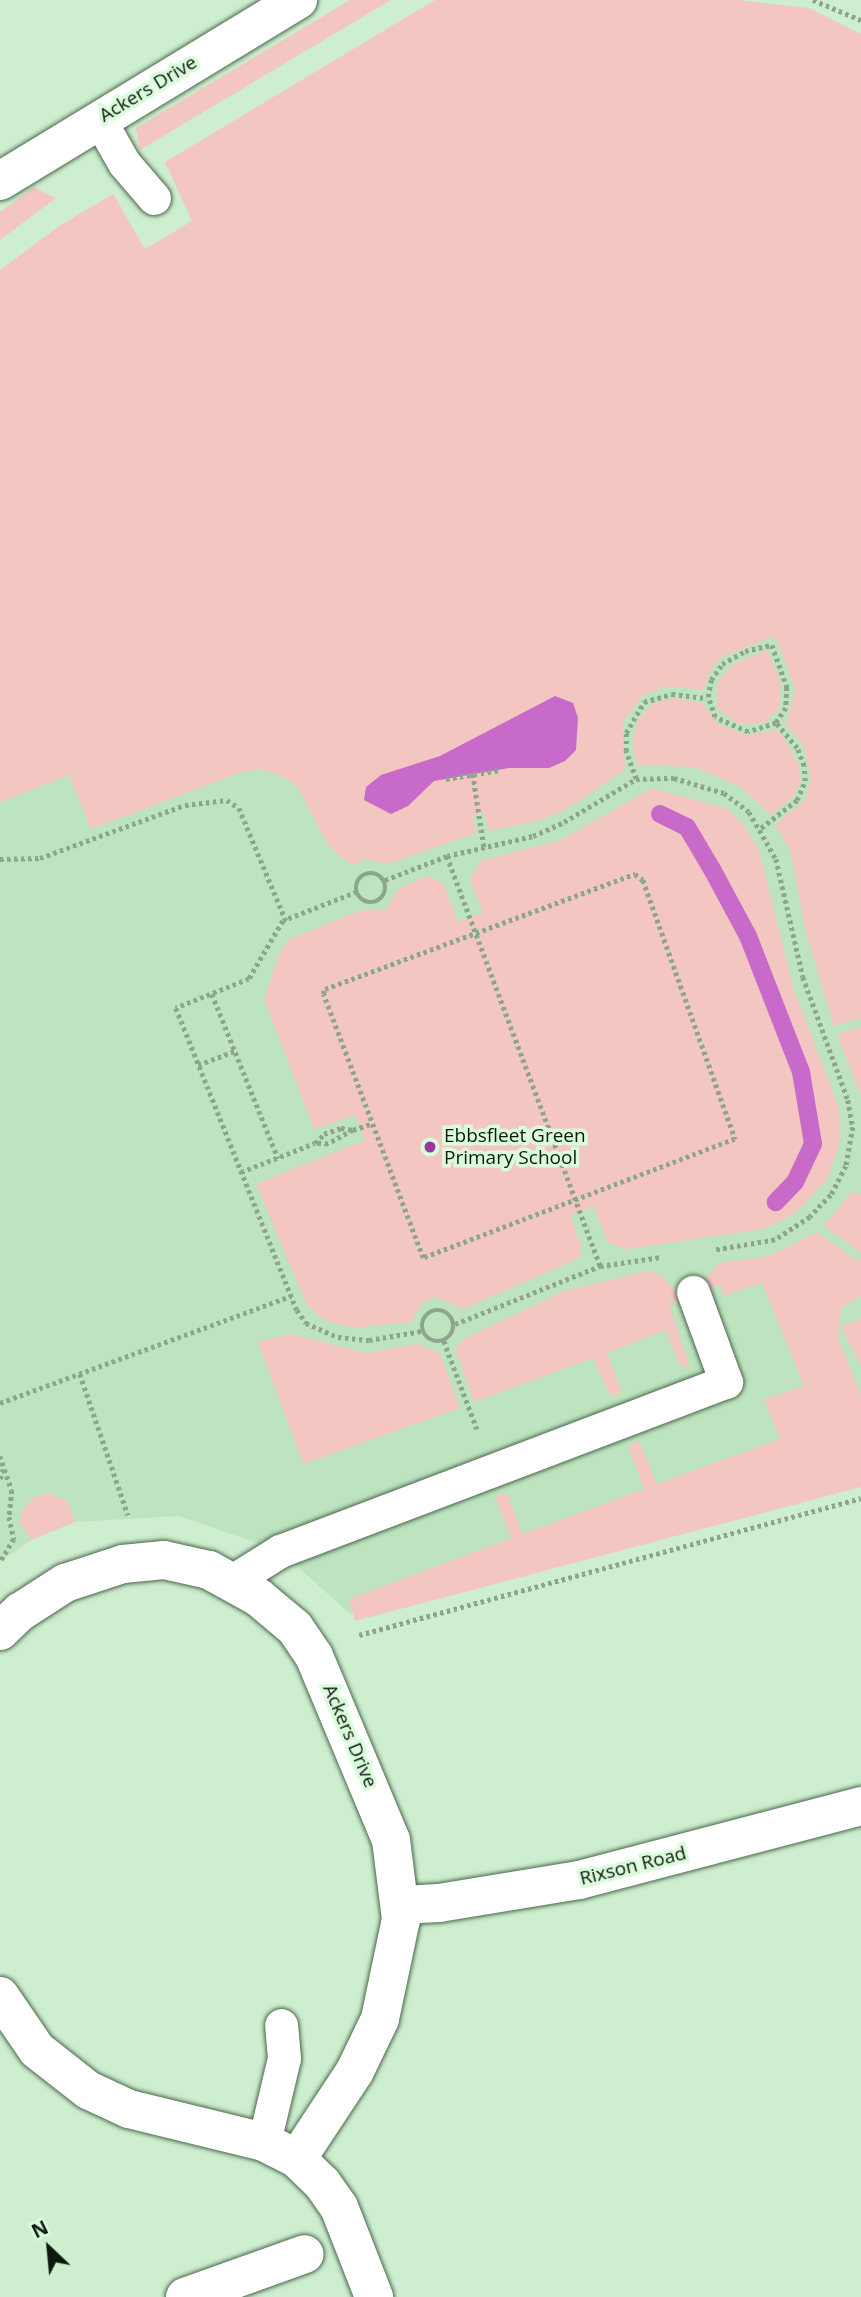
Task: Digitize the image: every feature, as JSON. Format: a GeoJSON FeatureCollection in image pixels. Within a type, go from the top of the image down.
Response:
{"type":"FeatureCollection","features":[{"type":"Feature","properties":{"kind":"street","name":"Ackers Drive"},"geometry":{"type":"LineString","coordinates":[[0,181],[99,118],[298,0]]}},
{"type":"Feature","properties":{"kind":"street","name":"Ackers Drive"},"geometry":{"type":"LineString","coordinates":[[0,1631],[46,1593],[123,1564],[178,1562],[232,1581],[286,1619],[314,1656],[379,1805],[394,1854],[401,1905],[380,2019],[355,2071],[297,2159]]}},
{"type":"Feature","properties":{"kind":"street","name":"Rixson Road"},"geometry":{"type":"LineString","coordinates":[[401,1905],[439,1903],[579,1880],[861,1806]]}},
{"type":"Feature","properties":{"kind":"street"},"geometry":{"type":"LineString","coordinates":[[0,1996],[37,2050],[88,2090],[129,2109],[264,2142],[297,2159],[322,2183],[339,2207],[374,2297]]}},
{"type":"Feature","properties":{"kind":"street"},"geometry":{"type":"LineString","coordinates":[[185,2297],[305,2254]]}},
{"type":"Feature","properties":{"kind":"lane"},"geometry":{"type":"LineString","coordinates":[[99,118],[124,163],[154,198]]}},
{"type":"Feature","properties":{"kind":"lane"},"geometry":{"type":"LineString","coordinates":[[232,1581],[280,1551],[726,1381],[693,1292]]}},
{"type":"Feature","properties":{"kind":"lane"},"geometry":{"type":"LineString","coordinates":[[264,2142],[284,2058],[281,2025]]}},
{"type":"Feature","properties":{"kind":"path"},"geometry":{"type":"LineString","coordinates":[[813,0],[861,20]]}},
{"type":"Feature","properties":{"kind":"path"},"geometry":{"type":"LineString","coordinates":[[772,645],[787,696],[776,723],[760,731],[735,729],[718,720],[708,698],[711,680],[722,664],[745,651],[772,645]]}},
{"type":"Feature","properties":{"kind":"path"},"geometry":{"type":"LineString","coordinates":[[636,779],[626,744],[634,713],[658,695],[708,698]]}},
{"type":"Feature","properties":{"kind":"path"},"geometry":{"type":"LineString","coordinates":[[761,828],[792,805],[805,781],[800,753],[776,723]]}},
{"type":"Feature","properties":{"kind":"path"},"geometry":{"type":"LineString","coordinates":[[446,779],[500,770]]}},
{"type":"Feature","properties":{"kind":"path"},"geometry":{"type":"LineString","coordinates":[[472,774],[484,847]]}},
{"type":"Feature","properties":{"kind":"path"},"geometry":{"type":"LineString","coordinates":[[385,880],[385,896],[377,902],[367,903],[357,892],[358,878],[366,872],[385,880],[447,856],[533,836],[564,822],[636,779],[674,778],[724,793],[761,828],[776,859],[803,977],[848,1100],[851,1148],[831,1195],[794,1229],[749,1246],[702,1251]]}},
{"type":"Feature","properties":{"kind":"path"},"geometry":{"type":"LineString","coordinates":[[0,859],[40,858],[185,805],[230,801],[239,808],[286,921]]}},
{"type":"Feature","properties":{"kind":"path"},"geometry":{"type":"LineString","coordinates":[[447,856],[600,1266]]}},
{"type":"Feature","properties":{"kind":"path"},"geometry":{"type":"LineString","coordinates":[[635,874],[643,880],[735,1139],[423,1258],[370,1124],[323,995],[326,989],[635,874]]}},
{"type":"Feature","properties":{"kind":"path"},"geometry":{"type":"LineString","coordinates":[[357,892],[276,925],[249,979],[176,1008],[291,1296],[306,1323],[338,1337],[369,1340],[422,1331]]}},
{"type":"Feature","properties":{"kind":"path"},"geometry":{"type":"LineString","coordinates":[[212,994],[278,1158]]}},
{"type":"Feature","properties":{"kind":"path"},"geometry":{"type":"LineString","coordinates":[[198,1065],[235,1051]]}},
{"type":"Feature","properties":{"kind":"path"},"geometry":{"type":"LineString","coordinates":[[315,1143],[328,1144],[370,1124]]}},
{"type":"Feature","properties":{"kind":"path"},"geometry":{"type":"LineString","coordinates":[[241,1172],[315,1143],[341,1128],[353,1130]]}},
{"type":"Feature","properties":{"kind":"path"},"geometry":{"type":"LineString","coordinates":[[455,1324],[600,1266],[666,1256]]}},
{"type":"Feature","properties":{"kind":"path"},"geometry":{"type":"LineString","coordinates":[[0,1403],[291,1296]]}},
{"type":"Feature","properties":{"kind":"path"},"geometry":{"type":"LineString","coordinates":[[422,1331],[425,1316],[434,1310],[444,1311],[455,1324]]}},
{"type":"Feature","properties":{"kind":"path"},"geometry":{"type":"LineString","coordinates":[[422,1331],[434,1342],[444,1342],[453,1335],[455,1324]]}},
{"type":"Feature","properties":{"kind":"path"},"geometry":{"type":"LineString","coordinates":[[444,1342],[492,1470]]}},
{"type":"Feature","properties":{"kind":"path"},"geometry":{"type":"LineString","coordinates":[[80,1374],[126,1503],[128,1527]]}},
{"type":"Feature","properties":{"kind":"path"},"geometry":{"type":"LineString","coordinates":[[0,1456],[12,1490],[9,1517],[14,1539],[0,1562]]}},
{"type":"Feature","properties":{"kind":"path"},"geometry":{"type":"LineString","coordinates":[[0,1479],[4,1466]]}},
{"type":"Feature","properties":{"kind":"path"},"geometry":{"type":"LineString","coordinates":[[314,1656],[350,1638],[861,1498]]}},
{"type":"Feature","properties":{"kind":"shaded area"},"geometry":{"type":"Polygon","coordinates":[[[350,0],[391,0],[140,150],[136,128],[350,0]]]}},
{"type":"Feature","properties":{"kind":"shaded area"},"geometry":{"type":"Polygon","coordinates":[[[435,0],[738,0],[809,8],[861,34],[861,1018],[834,1026],[805,929],[791,853],[775,824],[804,801],[811,780],[804,746],[786,725],[795,688],[775,636],[722,657],[711,670],[703,690],[668,686],[643,695],[623,722],[625,770],[567,809],[541,820],[489,831],[484,812],[473,816],[477,833],[387,864],[366,859],[354,865],[342,858],[327,843],[298,788],[284,777],[261,769],[245,771],[91,829],[69,775],[0,802],[0,270],[59,226],[113,194],[145,249],[192,221],[165,162],[435,0]]]}},
{"type":"Feature","properties":{"kind":"shaded area"},"geometry":{"type":"Polygon","coordinates":[[[34,187],[56,198],[0,240],[0,212],[34,187]]]}},
{"type":"Feature","properties":{"kind":"shaded area","name":"Ebbsfleet Green Primary School"},"geometry":{"type":"Polygon","coordinates":[[[0,362],[756,568],[861,811],[861,1484],[350,1614],[280,1551],[179,1516],[75,1522],[31,1540],[0,1562],[0,362]]]}},
{"type":"Feature","properties":{"kind":"shaded area"},"geometry":{"type":"Polygon","coordinates":[[[767,650],[781,681],[779,709],[764,723],[737,723],[717,708],[718,682],[734,663],[767,650]]]}},
{"type":"Feature","properties":{"kind":"shaded area"},"geometry":{"type":"Polygon","coordinates":[[[555,696],[573,703],[578,718],[576,750],[565,761],[549,768],[509,768],[434,781],[408,806],[391,814],[364,800],[366,787],[381,775],[440,756],[555,696]]]}},
{"type":"Feature","properties":{"kind":"shaded area"},"geometry":{"type":"Polygon","coordinates":[[[674,698],[702,703],[718,724],[747,735],[779,730],[799,765],[801,781],[794,796],[771,815],[741,787],[695,767],[637,765],[632,741],[638,720],[653,703],[674,698]]]}},
{"type":"Feature","properties":{"kind":"shaded area"},"geometry":{"type":"Polygon","coordinates":[[[652,788],[726,808],[743,824],[759,850],[793,987],[840,1111],[840,1143],[827,1180],[793,1215],[764,1229],[626,1249],[608,1243],[594,1207],[570,1215],[581,1246],[579,1258],[464,1309],[434,1297],[421,1305],[411,1322],[352,1328],[324,1320],[307,1305],[256,1184],[365,1140],[355,1115],[314,1129],[264,999],[280,953],[290,939],[359,911],[387,909],[399,888],[427,876],[443,883],[458,922],[483,913],[470,880],[480,861],[561,840],[652,788]]]}},
{"type":"Feature","properties":{"kind":"shaded area"},"geometry":{"type":"Polygon","coordinates":[[[861,1027],[861,1096],[837,1034],[861,1027]]]}},
{"type":"Feature","properties":{"kind":"shaded area"},"geometry":{"type":"Polygon","coordinates":[[[852,1191],[861,1195],[861,1253],[824,1226],[852,1191]]]}},
{"type":"Feature","properties":{"kind":"shaded area"},"geometry":{"type":"Polygon","coordinates":[[[817,1232],[857,1261],[861,1257],[861,1296],[841,1308],[838,1338],[861,1395],[861,1487],[355,1621],[349,1599],[511,1538],[495,1497],[507,1492],[522,1534],[644,1489],[628,1446],[639,1441],[657,1484],[780,1439],[764,1399],[804,1386],[762,1283],[724,1296],[720,1285],[705,1290],[704,1279],[720,1263],[769,1256],[817,1232]]]}},
{"type":"Feature","properties":{"kind":"shaded area"},"geometry":{"type":"Polygon","coordinates":[[[647,1271],[661,1275],[677,1293],[680,1301],[669,1304],[690,1368],[680,1365],[666,1330],[607,1353],[622,1392],[611,1397],[593,1358],[474,1402],[455,1348],[464,1339],[564,1291],[647,1271]]]}},
{"type":"Feature","properties":{"kind":"shaded area"},"geometry":{"type":"Polygon","coordinates":[[[861,1318],[861,1366],[841,1327],[861,1318]]]}},
{"type":"Feature","properties":{"kind":"shaded area"},"geometry":{"type":"Polygon","coordinates":[[[291,1334],[365,1353],[418,1344],[440,1353],[460,1408],[303,1464],[258,1342],[291,1334]]]}},
{"type":"Feature","properties":{"kind":"shaded area"},"geometry":{"type":"Polygon","coordinates":[[[48,1493],[67,1501],[75,1522],[31,1540],[20,1523],[22,1511],[33,1498],[48,1493]]]}},
{"type":"Feature","properties":{"kind":"waterway"},"geometry":{"type":"LineString","coordinates":[[660,814],[687,827],[713,871],[748,936],[801,1072],[813,1144],[795,1182],[776,1202]]}},
{"type":"Feature","properties":{"kind":"place","name":"Ebbsfleet Green Primary School"},"geometry":{"type":"Point","coordinates":[430,1147]}}]}
